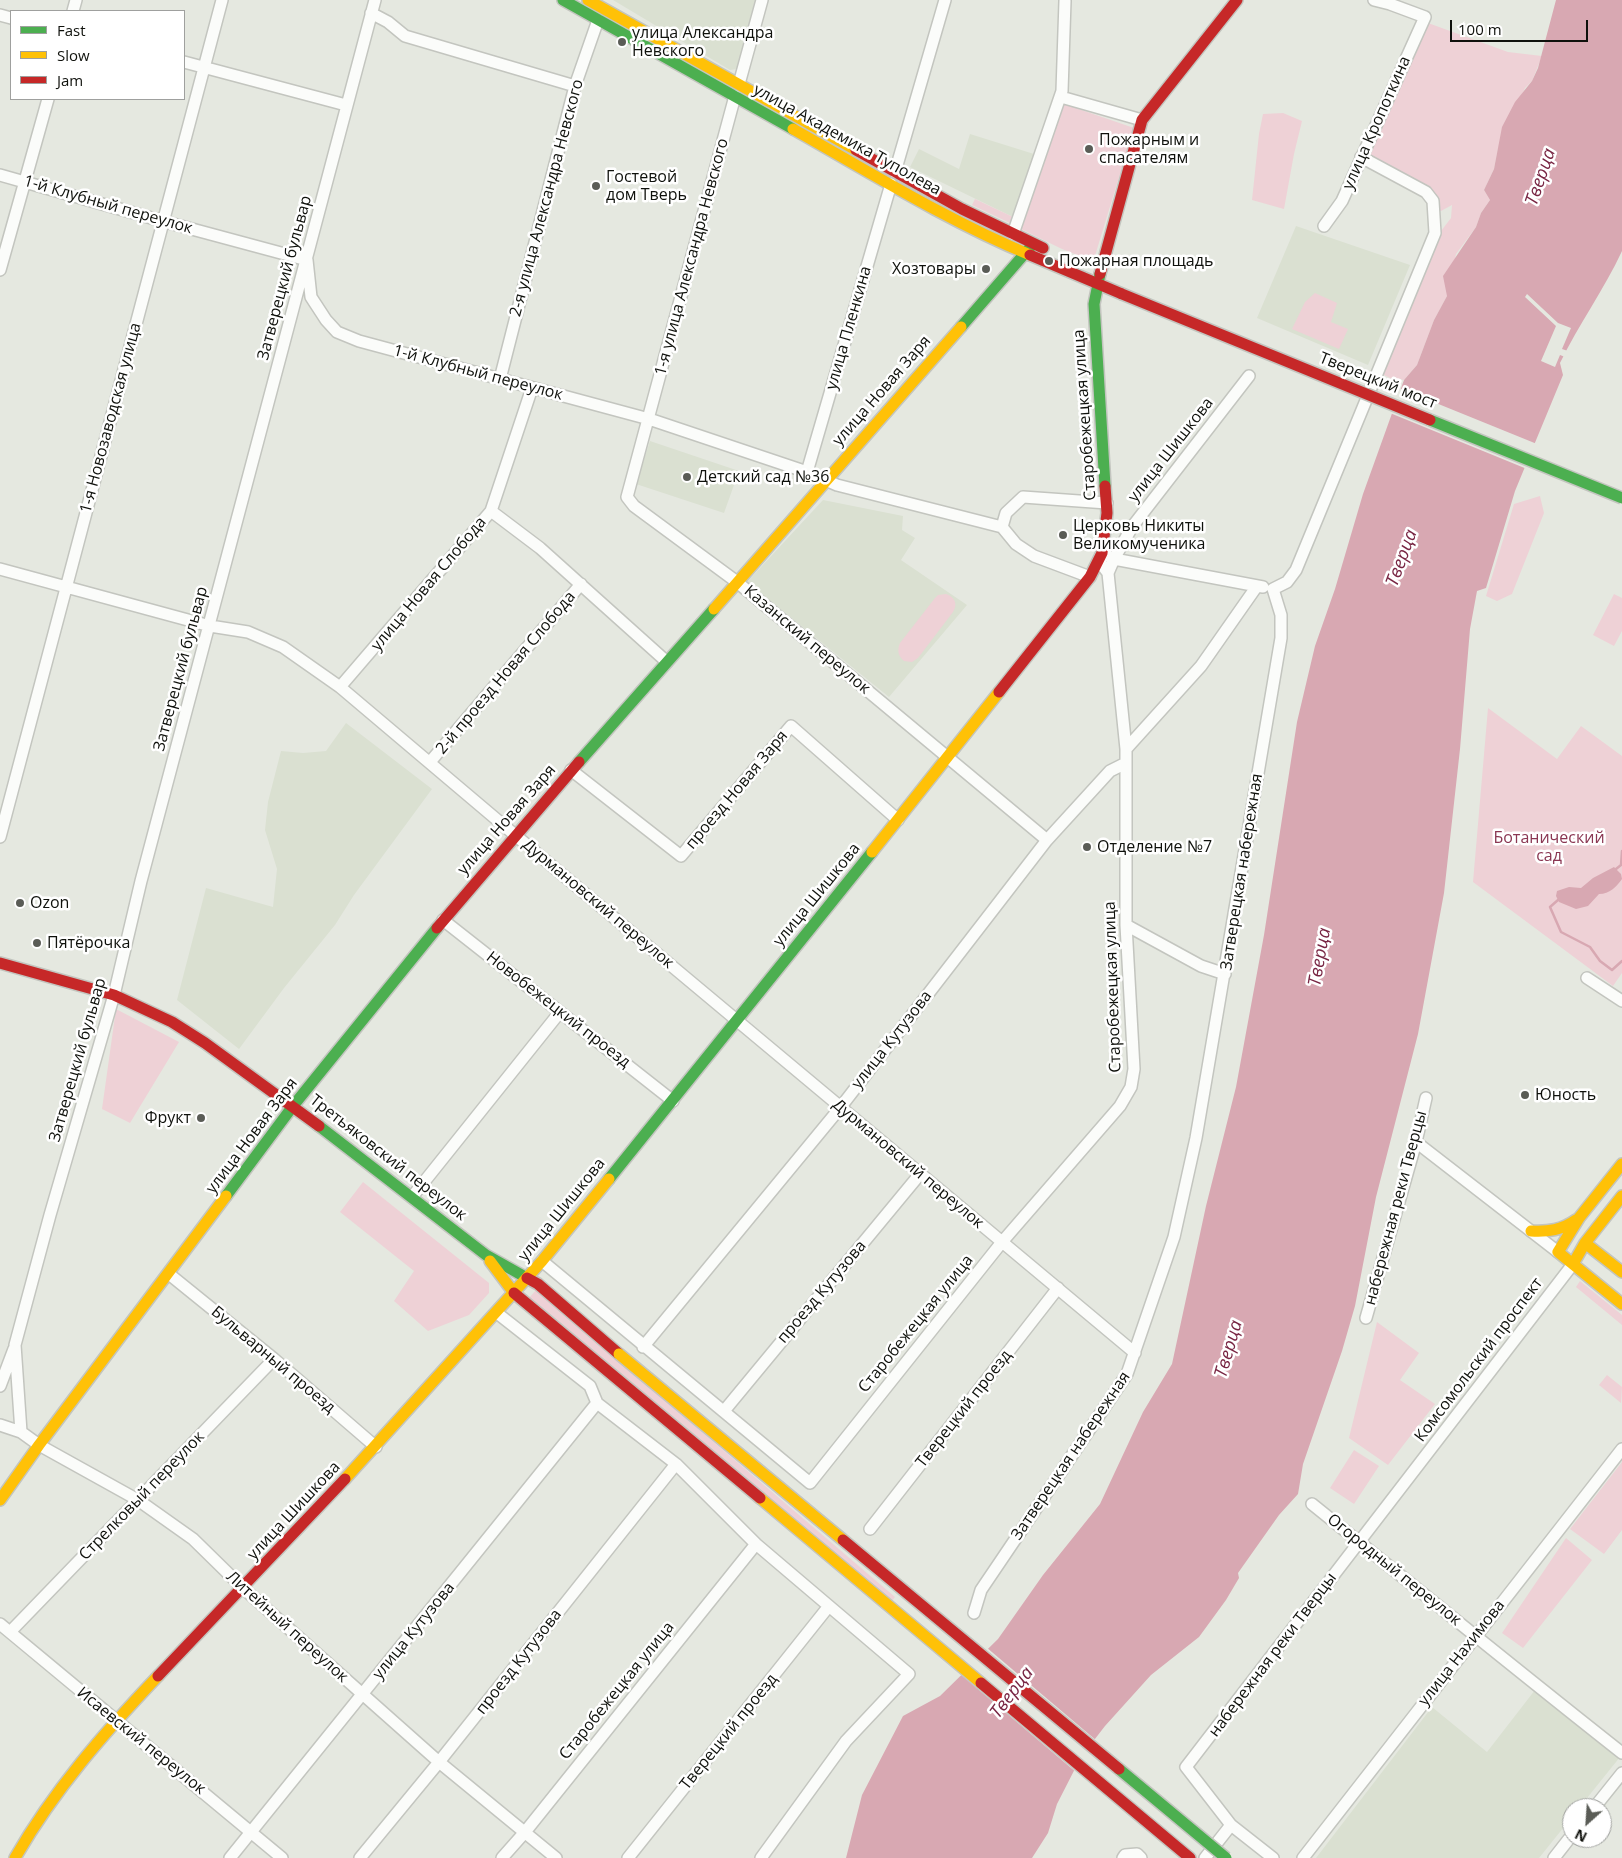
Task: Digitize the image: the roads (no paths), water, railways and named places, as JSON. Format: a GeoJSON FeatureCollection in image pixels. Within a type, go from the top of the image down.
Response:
{"type":"FeatureCollection","features":[{"type":"Feature","properties":{"kind":"main road","name":"улица Академика Туполева"},"geometry":{"type":"LineString","coordinates":[[563,0],[891,184],[998,241],[1025,253],[1099,279]]}},
{"type":"Feature","properties":{"kind":"main road"},"geometry":{"type":"LineString","coordinates":[[1099,279],[1142,120],[1237,0]]}},
{"type":"Feature","properties":{"kind":"main road","name":"улица Академика Туполева"},"geometry":{"type":"LineString","coordinates":[[594,1],[962,209],[1123,290]]}},
{"type":"Feature","properties":{"kind":"main road"},"geometry":{"type":"LineString","coordinates":[[721,88],[731,89],[739,84]]}},
{"type":"Feature","properties":{"kind":"main road"},"geometry":{"type":"LineString","coordinates":[[998,241],[1007,240],[1013,234]]}},
{"type":"Feature","properties":{"kind":"main road","name":"улица Новая Заря"},"geometry":{"type":"LineString","coordinates":[[39,1445],[169,1274],[293,1106],[443,920],[515,835],[1033,244]]}},
{"type":"Feature","properties":{"kind":"main road","name":"Старобежецкая улица"},"geometry":{"type":"LineString","coordinates":[[1099,279],[1094,304],[1107,503],[1105,533],[1100,557]]}},
{"type":"Feature","properties":{"kind":"main road","name":"Тверецкий мост"},"geometry":{"type":"LineString","coordinates":[[1123,290],[1622,490]]}},
{"type":"Feature","properties":{"kind":"main road","name":"Тверецкий мост"},"geometry":{"type":"LineString","coordinates":[[1123,290],[1622,498]]}},
{"type":"Feature","properties":{"kind":"main road","name":"улица Шишкова"},"geometry":{"type":"LineString","coordinates":[[15,1858],[50,1801],[116,1720],[376,1447],[542,1261],[898,820],[1090,577],[1100,557]]}},
{"type":"Feature","properties":{"kind":"main road","name":"Третьяковский переулок"},"geometry":{"type":"LineString","coordinates":[[0,963],[114,995],[153,1012],[185,1030],[293,1106],[486,1255],[538,1284],[619,1354],[1226,1858]]}},
{"type":"Feature","properties":{"kind":"main road"},"geometry":{"type":"LineString","coordinates":[[1622,1164],[1579,1218],[1558,1252],[1622,1304]]}},
{"type":"Feature","properties":{"kind":"main road","name":"Комсомольский проспект"},"geometry":{"type":"LineString","coordinates":[[1573,1264],[1585,1243],[1622,1196]]}},
{"type":"Feature","properties":{"kind":"main road"},"geometry":{"type":"LineString","coordinates":[[1590,1204],[1590,1212],[1593,1216],[1598,1218],[1605,1216]]}},
{"type":"Feature","properties":{"kind":"main road"},"geometry":{"type":"LineString","coordinates":[[1531,1231],[1557,1230],[1569,1226],[1579,1218]]}},
{"type":"Feature","properties":{"kind":"main road"},"geometry":{"type":"LineString","coordinates":[[1585,1243],[1622,1272]]}},
{"type":"Feature","properties":{"kind":"main road","name":"Третьяковский переулок"},"geometry":{"type":"LineString","coordinates":[[486,1255],[514,1293],[1190,1858]]}},
{"type":"Feature","properties":{"kind":"main road"},"geometry":{"type":"LineString","coordinates":[[0,1500],[39,1445]]}},
{"type":"Feature","properties":{"kind":"street","name":"1-я Новозаводская улица"},"geometry":{"type":"LineString","coordinates":[[0,837],[222,0]]}},
{"type":"Feature","properties":{"kind":"street","name":"Затверецкий бульвар"},"geometry":{"type":"LineString","coordinates":[[0,1386],[15,1345],[50,1215],[114,995],[142,881],[375,0]]}},
{"type":"Feature","properties":{"kind":"street"},"geometry":{"type":"LineString","coordinates":[[739,84],[762,0]]}},
{"type":"Feature","properties":{"kind":"street"},"geometry":{"type":"LineString","coordinates":[[895,172],[945,0]]}},
{"type":"Feature","properties":{"kind":"street","name":"улица Кропоткина"},"geometry":{"type":"LineString","coordinates":[[1324,226],[1342,201],[1424,17],[1374,0]]}},
{"type":"Feature","properties":{"kind":"street"},"geometry":{"type":"LineString","coordinates":[[1013,234],[1061,97],[1065,1]]}},
{"type":"Feature","properties":{"kind":"street"},"geometry":{"type":"LineString","coordinates":[[371,13],[388,22],[405,36],[575,86]]}},
{"type":"Feature","properties":{"kind":"street","name":"2-я улица Александра Невского"},"geometry":{"type":"LineString","coordinates":[[500,378],[575,86],[598,20]]}},
{"type":"Feature","properties":{"kind":"street"},"geometry":{"type":"LineString","coordinates":[[185,62],[346,105]]}},
{"type":"Feature","properties":{"kind":"street","name":"1-я улица Александра Невского"},"geometry":{"type":"LineString","coordinates":[[649,418],[736,96]]}},
{"type":"Feature","properties":{"kind":"street"},"geometry":{"type":"LineString","coordinates":[[1061,97],[1142,120]]}},
{"type":"Feature","properties":{"kind":"street"},"geometry":{"type":"LineString","coordinates":[[0,270],[48,100]]}},
{"type":"Feature","properties":{"kind":"street"},"geometry":{"type":"LineString","coordinates":[[1100,557],[1273,589],[1286,582],[1296,570],[1435,233],[1433,201],[1426,192],[1361,157]]}},
{"type":"Feature","properties":{"kind":"street","name":"1-й Клубный переулок"},"geometry":{"type":"LineString","coordinates":[[0,175],[162,222],[307,260],[311,297],[326,320],[337,332],[360,341],[649,418],[807,472],[837,485],[1002,527]]}},
{"type":"Feature","properties":{"kind":"street","name":"улица Пленкина"},"geometry":{"type":"LineString","coordinates":[[807,472],[891,184]]}},
{"type":"Feature","properties":{"kind":"street","name":"улица Шишкова"},"geometry":{"type":"LineString","coordinates":[[1108,572],[1132,527],[1249,376]]}},
{"type":"Feature","properties":{"kind":"street","name":"улица Новая Слобода"},"geometry":{"type":"LineString","coordinates":[[340,687],[490,511],[532,388]]}},
{"type":"Feature","properties":{"kind":"street","name":"Казанский переулок"},"geometry":{"type":"LineString","coordinates":[[649,418],[628,497],[634,506],[737,582],[1047,840]]}},
{"type":"Feature","properties":{"kind":"street"},"geometry":{"type":"LineString","coordinates":[[1090,577],[1034,556],[1016,544],[1002,527],[1006,513],[1023,497],[1107,503]]}},
{"type":"Feature","properties":{"kind":"street"},"geometry":{"type":"LineString","coordinates":[[490,511],[540,548],[667,662]]}},
{"type":"Feature","properties":{"kind":"street"},"geometry":{"type":"LineString","coordinates":[[1100,557],[1108,572]]}},
{"type":"Feature","properties":{"kind":"street","name":"Дурмановский переулок"},"geometry":{"type":"LineString","coordinates":[[0,569],[210,626],[248,632],[264,638],[300,657],[340,687],[430,762],[840,1108],[1135,1353]]}},
{"type":"Feature","properties":{"kind":"street","name":"Старобежецкая улица"},"geometry":{"type":"LineString","coordinates":[[724,1411],[810,1483],[1002,1242],[1120,1106],[1131,1087],[1134,1056],[1126,925],[1126,750],[1108,572]]}},
{"type":"Feature","properties":{"kind":"street","name":"2-й проезд Новая Слобода"},"geometry":{"type":"LineString","coordinates":[[430,762],[581,584]]}},
{"type":"Feature","properties":{"kind":"street"},"geometry":{"type":"LineString","coordinates":[[1126,750],[1201,666],[1257,586]]}},
{"type":"Feature","properties":{"kind":"street","name":"Затверецкая набережная"},"geometry":{"type":"LineString","coordinates":[[974,1613],[980,1590],[1127,1374],[1176,1228],[1196,1138],[1281,638],[1281,615],[1273,589]]}},
{"type":"Feature","properties":{"kind":"street","name":"проезд Новая Заря"},"geometry":{"type":"LineString","coordinates":[[572,770],[681,856],[792,726],[898,820]]}},
{"type":"Feature","properties":{"kind":"street","name":"улица Кутузова"},"geometry":{"type":"LineString","coordinates":[[643,1347],[840,1108],[1047,840],[1110,771],[1126,763]]}},
{"type":"Feature","properties":{"kind":"street","name":"Новобежецкий проезд"},"geometry":{"type":"LineString","coordinates":[[443,920],[673,1101]]}},
{"type":"Feature","properties":{"kind":"street"},"geometry":{"type":"LineString","coordinates":[[1126,925],[1201,966],[1225,974]]}},
{"type":"Feature","properties":{"kind":"street"},"geometry":{"type":"LineString","coordinates":[[1587,978],[1620,996]]}},
{"type":"Feature","properties":{"kind":"street"},"geometry":{"type":"LineString","coordinates":[[412,1197],[560,1012]]}},
{"type":"Feature","properties":{"kind":"street","name":"набережная реки Тверцы"},"geometry":{"type":"LineString","coordinates":[[1366,1318],[1416,1142],[1426,1098]]}},
{"type":"Feature","properties":{"kind":"street"},"geometry":{"type":"LineString","coordinates":[[1416,1142],[1558,1252]]}},
{"type":"Feature","properties":{"kind":"street","name":"проезд Кутузова"},"geometry":{"type":"LineString","coordinates":[[724,1411],[920,1174]]}},
{"type":"Feature","properties":{"kind":"street"},"geometry":{"type":"LineString","coordinates":[[542,1261],[643,1347],[724,1411]]}},
{"type":"Feature","properties":{"kind":"street","name":"Комсомольский проспект"},"geometry":{"type":"LineString","coordinates":[[1359,1542],[1573,1264]]}},
{"type":"Feature","properties":{"kind":"street","name":"Бульварный проезд"},"geometry":{"type":"LineString","coordinates":[[169,1274],[274,1359],[376,1447]]}},
{"type":"Feature","properties":{"kind":"street","name":"Тверецкий проезд"},"geometry":{"type":"LineString","coordinates":[[870,1529],[1058,1288]]}},
{"type":"Feature","properties":{"kind":"street"},"geometry":{"type":"LineString","coordinates":[[498,1312],[590,1386],[597,1402],[676,1464],[756,1544],[909,1674],[846,1741],[761,1858]]}},
{"type":"Feature","properties":{"kind":"street","name":"Затверецкий бульвар"},"geometry":{"type":"LineString","coordinates":[[15,1345],[21,1432]]}},
{"type":"Feature","properties":{"kind":"street","name":"Стрелковый переулок"},"geometry":{"type":"LineString","coordinates":[[10,1632],[274,1359]]}},
{"type":"Feature","properties":{"kind":"street","name":"улица Кутузова"},"geometry":{"type":"LineString","coordinates":[[230,1858],[597,1402]]}},
{"type":"Feature","properties":{"kind":"street","name":"Литейный переулок"},"geometry":{"type":"LineString","coordinates":[[0,1424],[21,1432],[39,1445],[138,1500],[193,1539],[243,1588],[439,1762],[556,1858]]}},
{"type":"Feature","properties":{"kind":"street","name":"улица Нахимова"},"geometry":{"type":"LineString","coordinates":[[1303,1858],[1622,1449]]}},
{"type":"Feature","properties":{"kind":"street","name":"проезд Кутузова"},"geometry":{"type":"LineString","coordinates":[[360,1858],[439,1762],[676,1464]]}},
{"type":"Feature","properties":{"kind":"street","name":"Огородный переулок"},"geometry":{"type":"LineString","coordinates":[[1312,1504],[1622,1753]]}},
{"type":"Feature","properties":{"kind":"street","name":"набережная реки Тверцы"},"geometry":{"type":"LineString","coordinates":[[1231,1825],[1186,1767],[1359,1542]]}},
{"type":"Feature","properties":{"kind":"street","name":"Старобежецкая улица"},"geometry":{"type":"LineString","coordinates":[[502,1858],[525,1832],[756,1544]]}},
{"type":"Feature","properties":{"kind":"street","name":"Тверецкий проезд"},"geometry":{"type":"LineString","coordinates":[[628,1858],[829,1606]]}},
{"type":"Feature","properties":{"kind":"street","name":"Исаевский переулок"},"geometry":{"type":"LineString","coordinates":[[0,1624],[282,1858]]}},
{"type":"Feature","properties":{"kind":"street"},"geometry":{"type":"LineString","coordinates":[[1602,1798],[1622,1773]]}},
{"type":"Feature","properties":{"kind":"street"},"geometry":{"type":"LineString","coordinates":[[1205,1858],[1231,1825],[1273,1858]]}},
{"type":"Feature","properties":{"kind":"street"},"geometry":{"type":"LineString","coordinates":[[1554,1858],[1562,1848]]}},
{"type":"Feature","properties":{"kind":"street"},"geometry":{"type":"LineString","coordinates":[[1124,1856],[1137,1854],[1141,1858]]}},
{"type":"Feature","properties":{"kind":"water","name":"Тверца"},"geometry":{"type":"Polygon","coordinates":[[[1556,0],[1622,0],[1622,251],[1560,363],[1563,375],[1515,491],[1486,588],[1477,591],[1470,629],[1460,749],[1444,893],[1418,1034],[1376,1197],[1355,1306],[1342,1351],[1303,1464],[1298,1494],[1279,1515],[1238,1573],[1239,1578],[1226,1600],[1199,1637],[1151,1675],[1105,1726],[1081,1757],[1057,1804],[1048,1833],[1032,1858],[846,1858],[862,1795],[903,1716],[940,1696],[998,1639],[1043,1575],[1100,1504],[1143,1412],[1172,1364],[1206,1206],[1236,1087],[1264,935],[1297,722],[1315,646],[1335,589],[1363,494],[1404,380],[1417,365],[1434,320],[1447,296],[1443,276],[1476,227],[1481,213],[1490,200],[1484,190],[1494,169],[1502,127],[1515,102],[1532,81],[1538,68],[1556,0]]]}},
{"type":"Feature","properties":{"kind":"water"},"geometry":{"type":"Polygon","coordinates":[[[1614,867],[1621,874],[1622,879],[1610,891],[1599,894],[1588,906],[1576,909],[1559,902],[1556,896],[1557,891],[1569,887],[1581,888],[1593,878],[1614,867]]]}},
{"type":"Feature","properties":{"kind":"waterway"},"geometry":{"type":"LineString","coordinates":[[1616,869],[1621,865],[1622,851]]}},
{"type":"Feature","properties":{"kind":"waterway"},"geometry":{"type":"LineString","coordinates":[[1558,900],[1550,907],[1561,932],[1590,947],[1600,961],[1612,970],[1622,961]]}},
{"type":"Feature","properties":{"kind":"place","name":"улица Александра Невского"},"geometry":{"type":"Point","coordinates":[622,42]}},
{"type":"Feature","properties":{"kind":"place","name":"Пожарным и спасателям"},"geometry":{"type":"Point","coordinates":[1089,149]}},
{"type":"Feature","properties":{"kind":"place","name":"Гостевой дом Тверь"},"geometry":{"type":"Point","coordinates":[596,186]}},
{"type":"Feature","properties":{"kind":"place","name":"Пожарная площадь"},"geometry":{"type":"Point","coordinates":[1049,261]}},
{"type":"Feature","properties":{"kind":"place","name":"Хозтовары"},"geometry":{"type":"Point","coordinates":[986,269]}},
{"type":"Feature","properties":{"kind":"place","name":"Детский сад №36"},"geometry":{"type":"Point","coordinates":[687,477]}},
{"type":"Feature","properties":{"kind":"place","name":"Церковь Никиты Великомученика"},"geometry":{"type":"Point","coordinates":[1063,535]}},
{"type":"Feature","properties":{"kind":"place","name":"Отделение №7"},"geometry":{"type":"Point","coordinates":[1087,847]}},
{"type":"Feature","properties":{"kind":"place","name":"Ozon"},"geometry":{"type":"Point","coordinates":[20,903]}},
{"type":"Feature","properties":{"kind":"place","name":"Пятёрочка"},"geometry":{"type":"Point","coordinates":[37,943]}},
{"type":"Feature","properties":{"kind":"place","name":"Юность"},"geometry":{"type":"Point","coordinates":[1525,1095]}},
{"type":"Feature","properties":{"kind":"place","name":"Фрукт"},"geometry":{"type":"Point","coordinates":[201,1118]}},
{"type":"Feature","properties":{"kind":"park label","name":"Ботанический сад"},"geometry":{"type":"Point","coordinates":[1549,847]}}]}
